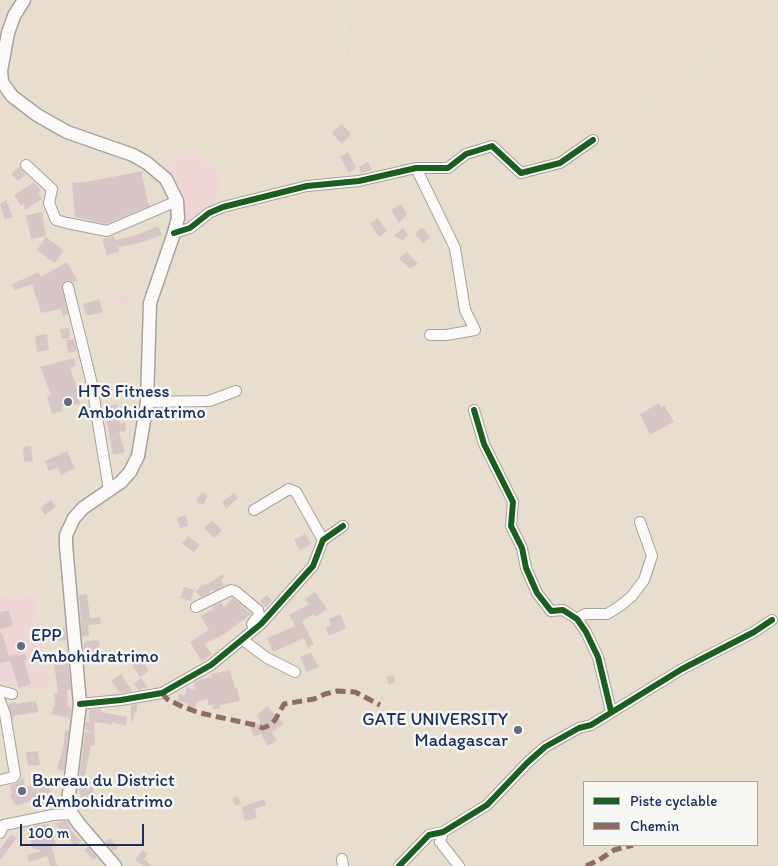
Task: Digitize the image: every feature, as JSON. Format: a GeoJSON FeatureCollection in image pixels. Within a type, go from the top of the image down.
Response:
{"type":"FeatureCollection","features":[{"type":"Feature","properties":{"kind":"main road"},"geometry":{"type":"LineString","coordinates":[[24,0],[14,16],[8,33],[1,71],[2,82],[12,96],[37,115],[67,132],[147,163],[166,179],[177,201],[178,218],[174,233],[150,302],[147,402],[138,456],[130,472],[120,482],[83,508],[74,518],[66,535],[80,704],[73,814],[115,866]]}},
{"type":"Feature","properties":{"kind":"street"},"geometry":{"type":"LineString","coordinates":[[174,233],[190,228],[209,213],[223,207],[307,186],[359,181],[416,168],[448,168],[466,154],[492,146],[522,173],[560,163],[593,140]]}},
{"type":"Feature","properties":{"kind":"street"},"geometry":{"type":"LineString","coordinates":[[26,165],[52,189],[49,203],[56,220],[107,231],[177,201]]}},
{"type":"Feature","properties":{"kind":"street"},"geometry":{"type":"LineString","coordinates":[[416,168],[455,248],[464,310],[475,330],[446,335],[430,335]]}},
{"type":"Feature","properties":{"kind":"street"},"geometry":{"type":"LineString","coordinates":[[68,287],[92,380],[110,490]]}},
{"type":"Feature","properties":{"kind":"street"},"geometry":{"type":"LineString","coordinates":[[147,402],[209,401],[236,391]]}},
{"type":"Feature","properties":{"kind":"street"},"geometry":{"type":"LineString","coordinates":[[474,410],[484,444],[513,502],[511,526],[522,548],[526,568],[537,593],[551,611],[563,610],[577,619],[586,632],[598,657],[611,712]]}},
{"type":"Feature","properties":{"kind":"street"},"geometry":{"type":"LineString","coordinates":[[254,510],[288,489],[296,492],[323,540]]}},
{"type":"Feature","properties":{"kind":"street"},"geometry":{"type":"LineString","coordinates":[[577,619],[585,614],[607,614],[632,596],[644,580],[652,556],[640,522]]}},
{"type":"Feature","properties":{"kind":"street"},"geometry":{"type":"LineString","coordinates":[[80,704],[130,699],[162,693],[211,665],[261,624],[278,603],[298,585],[313,566],[323,540],[343,526]]}},
{"type":"Feature","properties":{"kind":"street"},"geometry":{"type":"LineString","coordinates":[[196,607],[231,590],[236,591],[258,610],[258,615],[252,624],[254,630]]}},
{"type":"Feature","properties":{"kind":"street"},"geometry":{"type":"LineString","coordinates":[[399,866],[429,835],[443,832],[487,805],[545,747],[579,728],[591,725],[682,669],[754,632],[772,620]]}},
{"type":"Feature","properties":{"kind":"street"},"geometry":{"type":"LineString","coordinates":[[243,640],[267,658],[295,672]]}},
{"type":"Feature","properties":{"kind":"street"},"geometry":{"type":"LineString","coordinates":[[0,691],[12,694]]}},
{"type":"Feature","properties":{"kind":"street"},"geometry":{"type":"LineString","coordinates":[[0,701],[5,714],[15,775],[14,777],[0,780]]}},
{"type":"Feature","properties":{"kind":"street"},"geometry":{"type":"LineString","coordinates":[[1,826],[53,815],[73,814]]}},
{"type":"Feature","properties":{"kind":"street"},"geometry":{"type":"LineString","coordinates":[[443,832],[440,842],[459,866]]}},
{"type":"Feature","properties":{"kind":"path"},"geometry":{"type":"LineString","coordinates":[[334,0],[338,8],[350,20],[351,29],[348,51],[340,82],[330,92],[329,100],[349,110],[365,124],[384,148],[394,174]]}},
{"type":"Feature","properties":{"kind":"path"},"geometry":{"type":"LineString","coordinates":[[593,140],[610,126],[632,118],[656,103],[701,63],[718,51],[730,50],[750,38],[764,20],[778,13]]}},
{"type":"Feature","properties":{"kind":"path"},"geometry":{"type":"LineString","coordinates":[[473,398],[471,388],[477,387],[481,377],[476,358],[479,342],[475,330]]}},
{"type":"Feature","properties":{"kind":"path"},"geometry":{"type":"LineString","coordinates":[[12,694],[28,694],[51,701],[80,704]]}},
{"type":"Feature","properties":{"kind":"shaded area"},"geometry":{"type":"Polygon","coordinates":[[[194,150],[216,171],[222,188],[211,206],[183,227],[183,207],[159,169],[194,150]]]}},
{"type":"Feature","properties":{"kind":"shaded area"},"geometry":{"type":"Polygon","coordinates":[[[128,295],[129,303],[110,306],[108,298],[128,295]]]}},
{"type":"Feature","properties":{"kind":"shaded area","name":"EPP Ambohidratrimo"},"geometry":{"type":"Polygon","coordinates":[[[13,593],[34,596],[49,683],[44,692],[14,686],[0,678],[0,597],[13,593]]]}},
{"type":"Feature","properties":{"kind":"building"},"geometry":{"type":"Polygon","coordinates":[[[342,124],[351,134],[342,144],[332,133],[342,124]]]}},
{"type":"Feature","properties":{"kind":"building"},"geometry":{"type":"Polygon","coordinates":[[[348,152],[356,168],[349,173],[340,157],[348,152]]]}},
{"type":"Feature","properties":{"kind":"building"},"geometry":{"type":"Polygon","coordinates":[[[368,162],[372,170],[361,173],[359,167],[368,162]]]}},
{"type":"Feature","properties":{"kind":"building"},"geometry":{"type":"Polygon","coordinates":[[[19,167],[26,174],[18,181],[11,174],[19,167]]]}},
{"type":"Feature","properties":{"kind":"building"},"geometry":{"type":"Polygon","coordinates":[[[143,171],[142,176],[149,206],[106,224],[75,217],[72,183],[143,171]]]}},
{"type":"Feature","properties":{"kind":"building"},"geometry":{"type":"Polygon","coordinates":[[[34,182],[41,191],[38,193],[42,199],[25,210],[24,204],[21,206],[14,195],[34,182]]]}},
{"type":"Feature","properties":{"kind":"building"},"geometry":{"type":"Polygon","coordinates":[[[6,200],[13,217],[5,220],[0,204],[6,200]]]}},
{"type":"Feature","properties":{"kind":"building"},"geometry":{"type":"Polygon","coordinates":[[[401,204],[407,214],[399,223],[391,210],[401,204]]]}},
{"type":"Feature","properties":{"kind":"building"},"geometry":{"type":"Polygon","coordinates":[[[42,212],[46,236],[31,239],[26,215],[42,212]]]}},
{"type":"Feature","properties":{"kind":"building"},"geometry":{"type":"Polygon","coordinates":[[[378,218],[387,231],[379,237],[370,224],[378,218]]]}},
{"type":"Feature","properties":{"kind":"building"},"geometry":{"type":"Polygon","coordinates":[[[158,226],[162,235],[140,243],[118,247],[119,252],[107,255],[102,239],[114,236],[115,240],[137,235],[158,226]]]}},
{"type":"Feature","properties":{"kind":"building"},"geometry":{"type":"Polygon","coordinates":[[[422,227],[430,237],[423,243],[415,234],[422,227]]]}},
{"type":"Feature","properties":{"kind":"building"},"geometry":{"type":"Polygon","coordinates":[[[403,228],[408,235],[402,241],[394,235],[403,228]]]}},
{"type":"Feature","properties":{"kind":"building"},"geometry":{"type":"Polygon","coordinates":[[[46,237],[64,250],[55,263],[37,250],[46,237]]]}},
{"type":"Feature","properties":{"kind":"building"},"geometry":{"type":"Polygon","coordinates":[[[407,252],[418,264],[410,269],[399,258],[407,252]]]}},
{"type":"Feature","properties":{"kind":"building"},"geometry":{"type":"Polygon","coordinates":[[[67,262],[78,281],[67,280],[62,285],[68,314],[63,316],[61,309],[41,313],[32,284],[15,290],[11,285],[38,272],[41,277],[67,262]]]}},
{"type":"Feature","properties":{"kind":"building"},"geometry":{"type":"Polygon","coordinates":[[[99,299],[103,312],[86,315],[83,304],[99,299]]]}},
{"type":"Feature","properties":{"kind":"building"},"geometry":{"type":"Polygon","coordinates":[[[69,328],[70,338],[62,339],[60,329],[69,328]]]}},
{"type":"Feature","properties":{"kind":"building"},"geometry":{"type":"Polygon","coordinates":[[[47,334],[49,350],[37,352],[35,336],[47,334]]]}},
{"type":"Feature","properties":{"kind":"building"},"geometry":{"type":"Polygon","coordinates":[[[74,339],[77,351],[68,353],[66,340],[74,339]]]}},
{"type":"Feature","properties":{"kind":"building"},"geometry":{"type":"Polygon","coordinates":[[[74,358],[76,366],[70,368],[80,404],[61,407],[63,411],[52,414],[47,396],[51,395],[40,367],[74,358]]]}},
{"type":"Feature","properties":{"kind":"building"},"geometry":{"type":"Polygon","coordinates":[[[659,403],[661,408],[664,405],[674,422],[650,435],[640,414],[659,403]]]}},
{"type":"Feature","properties":{"kind":"building"},"geometry":{"type":"Polygon","coordinates":[[[117,404],[120,423],[125,423],[126,431],[119,432],[125,452],[113,455],[104,407],[117,404]]]}},
{"type":"Feature","properties":{"kind":"building"},"geometry":{"type":"Polygon","coordinates":[[[31,446],[33,461],[24,462],[23,447],[31,446]]]}},
{"type":"Feature","properties":{"kind":"building"},"geometry":{"type":"Polygon","coordinates":[[[67,451],[75,468],[61,475],[58,467],[49,471],[45,461],[67,451]]]}},
{"type":"Feature","properties":{"kind":"building"},"geometry":{"type":"Polygon","coordinates":[[[202,492],[208,496],[203,505],[196,501],[202,492]]]}},
{"type":"Feature","properties":{"kind":"building"},"geometry":{"type":"Polygon","coordinates":[[[234,493],[238,498],[226,509],[222,502],[234,493]]]}},
{"type":"Feature","properties":{"kind":"building"},"geometry":{"type":"Polygon","coordinates":[[[51,500],[56,507],[45,515],[40,508],[51,500]]]}},
{"type":"Feature","properties":{"kind":"building"},"geometry":{"type":"Polygon","coordinates":[[[186,515],[188,526],[180,528],[177,518],[186,515]]]}},
{"type":"Feature","properties":{"kind":"building"},"geometry":{"type":"Polygon","coordinates":[[[212,520],[222,530],[214,538],[204,528],[212,520]]]}},
{"type":"Feature","properties":{"kind":"building"},"geometry":{"type":"Polygon","coordinates":[[[305,534],[311,544],[300,550],[294,540],[305,534]]]}},
{"type":"Feature","properties":{"kind":"building"},"geometry":{"type":"Polygon","coordinates":[[[188,536],[200,545],[194,552],[182,544],[188,536]]]}},
{"type":"Feature","properties":{"kind":"building"},"geometry":{"type":"Polygon","coordinates":[[[223,574],[225,576],[221,580],[224,586],[214,591],[213,589],[201,597],[196,592],[202,584],[204,586],[223,574]]]}},
{"type":"Feature","properties":{"kind":"building"},"geometry":{"type":"Polygon","coordinates":[[[184,587],[194,590],[191,601],[180,598],[184,587]]]}},
{"type":"Feature","properties":{"kind":"building"},"geometry":{"type":"Polygon","coordinates":[[[315,592],[327,609],[315,617],[314,614],[302,621],[314,644],[308,647],[304,638],[273,652],[267,638],[295,626],[289,615],[309,604],[305,599],[315,592]]]}},
{"type":"Feature","properties":{"kind":"building"},"geometry":{"type":"Polygon","coordinates":[[[87,594],[90,618],[100,617],[101,624],[88,625],[89,636],[82,636],[79,595],[87,594]]]}},
{"type":"Feature","properties":{"kind":"building"},"geometry":{"type":"Polygon","coordinates":[[[267,595],[272,601],[266,607],[260,601],[267,595]]]}},
{"type":"Feature","properties":{"kind":"building"},"geometry":{"type":"Polygon","coordinates":[[[233,598],[251,614],[223,635],[204,644],[212,654],[202,662],[190,642],[209,630],[201,616],[221,602],[224,607],[233,598]]]}},
{"type":"Feature","properties":{"kind":"building"},"geometry":{"type":"Polygon","coordinates":[[[9,610],[13,626],[0,629],[0,612],[9,610]]]}},
{"type":"Feature","properties":{"kind":"building"},"geometry":{"type":"Polygon","coordinates":[[[340,614],[346,628],[329,636],[326,628],[331,625],[329,619],[340,614]]]}},
{"type":"Feature","properties":{"kind":"building"},"geometry":{"type":"Polygon","coordinates":[[[65,628],[66,640],[58,641],[57,629],[65,628]]]}},
{"type":"Feature","properties":{"kind":"building"},"geometry":{"type":"Polygon","coordinates":[[[0,633],[2,633],[9,656],[25,654],[27,660],[24,661],[31,684],[19,688],[10,661],[0,663],[0,633]]]}},
{"type":"Feature","properties":{"kind":"building"},"geometry":{"type":"Polygon","coordinates":[[[99,640],[100,652],[84,653],[83,645],[86,641],[99,640]]]}},
{"type":"Feature","properties":{"kind":"building"},"geometry":{"type":"Polygon","coordinates":[[[311,652],[319,667],[307,672],[300,657],[311,652]]]}},
{"type":"Feature","properties":{"kind":"building"},"geometry":{"type":"Polygon","coordinates":[[[67,653],[71,690],[67,690],[68,707],[71,707],[70,719],[52,715],[53,705],[55,706],[54,693],[58,693],[53,655],[67,653]]]}},
{"type":"Feature","properties":{"kind":"building"},"geometry":{"type":"Polygon","coordinates":[[[139,656],[149,671],[140,677],[130,662],[139,656]]]}},
{"type":"Feature","properties":{"kind":"building"},"geometry":{"type":"Polygon","coordinates":[[[230,670],[240,701],[220,705],[220,709],[213,709],[213,705],[208,705],[208,699],[197,701],[195,709],[187,707],[188,703],[178,701],[179,694],[185,695],[187,688],[195,690],[194,683],[201,679],[213,677],[211,674],[230,670]]]}},
{"type":"Feature","properties":{"kind":"building"},"geometry":{"type":"Polygon","coordinates":[[[121,674],[132,691],[120,693],[111,681],[121,674]]]}},
{"type":"Feature","properties":{"kind":"building"},"geometry":{"type":"Polygon","coordinates":[[[394,675],[395,683],[388,684],[387,676],[394,675]]]}},
{"type":"Feature","properties":{"kind":"building"},"geometry":{"type":"Polygon","coordinates":[[[141,678],[148,687],[138,690],[134,684],[141,678]]]}},
{"type":"Feature","properties":{"kind":"building"},"geometry":{"type":"Polygon","coordinates":[[[36,701],[38,712],[13,716],[14,724],[8,704],[36,701]]]}},
{"type":"Feature","properties":{"kind":"building"},"geometry":{"type":"Polygon","coordinates":[[[137,704],[137,709],[131,724],[131,705],[137,704]]]}},
{"type":"Feature","properties":{"kind":"building"},"geometry":{"type":"Polygon","coordinates":[[[267,706],[284,724],[272,732],[277,741],[268,746],[261,734],[254,737],[250,728],[261,722],[256,716],[267,706]]]}},
{"type":"Feature","properties":{"kind":"building"},"geometry":{"type":"Polygon","coordinates":[[[101,709],[101,712],[127,717],[126,726],[113,722],[112,725],[89,721],[89,710],[101,709]]]}},
{"type":"Feature","properties":{"kind":"building"},"geometry":{"type":"Polygon","coordinates":[[[86,722],[94,722],[95,745],[91,745],[83,784],[91,782],[95,797],[90,798],[94,805],[85,811],[78,787],[85,732],[92,733],[85,729],[86,722]]]}},
{"type":"Feature","properties":{"kind":"building"},"geometry":{"type":"Polygon","coordinates":[[[65,730],[69,731],[64,771],[57,769],[63,748],[65,730]]]}},
{"type":"Feature","properties":{"kind":"building"},"geometry":{"type":"Polygon","coordinates":[[[38,751],[40,765],[28,766],[26,752],[38,751]]]}},
{"type":"Feature","properties":{"kind":"building"},"geometry":{"type":"Polygon","coordinates":[[[23,778],[26,787],[45,783],[46,788],[50,788],[54,803],[39,806],[35,800],[19,805],[14,804],[10,795],[12,793],[10,785],[18,783],[23,778]]]}},
{"type":"Feature","properties":{"kind":"building"},"geometry":{"type":"Polygon","coordinates":[[[238,796],[241,804],[235,806],[232,798],[238,796]]]}},
{"type":"Feature","properties":{"kind":"building"},"geometry":{"type":"Polygon","coordinates":[[[264,799],[266,805],[255,809],[257,818],[245,821],[242,807],[264,799]]]}},
{"type":"Feature","properties":{"kind":"building"},"geometry":{"type":"Polygon","coordinates":[[[67,821],[72,831],[81,841],[75,846],[54,823],[67,821]]]}},
{"type":"Feature","properties":{"kind":"building"},"geometry":{"type":"Polygon","coordinates":[[[48,824],[56,843],[51,845],[57,866],[50,866],[47,856],[29,862],[27,855],[41,851],[33,848],[26,827],[48,824]]]}},
{"type":"Feature","properties":{"kind":"building"},"geometry":{"type":"Polygon","coordinates":[[[11,834],[17,838],[0,860],[0,849],[11,834]]]}},
{"type":"Feature","properties":{"kind":"building"},"geometry":{"type":"Polygon","coordinates":[[[110,838],[118,848],[113,851],[105,842],[110,838]]]}},
{"type":"Feature","properties":{"kind":"building"},"geometry":{"type":"Polygon","coordinates":[[[88,847],[97,857],[94,860],[84,850],[88,847]]]}},
{"type":"Feature","properties":{"kind":"building"},"geometry":{"type":"Polygon","coordinates":[[[143,850],[148,854],[144,859],[152,866],[144,866],[135,860],[143,850]]]}},
{"type":"Feature","properties":{"kind":"marked path"},"geometry":{"type":"LineString","coordinates":[[162,693],[167,699],[200,713],[263,728],[275,720],[284,704],[314,699],[337,691],[355,692],[380,705]]}},
{"type":"Feature","properties":{"kind":"marked path"},"geometry":{"type":"LineString","coordinates":[[586,866],[614,850],[629,846]]}},
{"type":"Feature","properties":{"kind":"cycle path"},"geometry":{"type":"LineString","coordinates":[[174,233],[190,228],[209,213],[223,207],[307,186],[359,181],[416,168],[448,168],[466,154],[492,146],[521,173],[560,163],[593,140]]}},
{"type":"Feature","properties":{"kind":"cycle path"},"geometry":{"type":"LineString","coordinates":[[474,410],[484,444],[513,502],[511,526],[522,548],[526,568],[537,593],[551,611],[563,610],[577,619],[586,632],[598,657],[611,711]]}},
{"type":"Feature","properties":{"kind":"cycle path"},"geometry":{"type":"LineString","coordinates":[[80,704],[162,693],[211,665],[261,624],[313,566],[323,540],[343,526]]}},
{"type":"Feature","properties":{"kind":"cycle path"},"geometry":{"type":"LineString","coordinates":[[399,866],[429,835],[443,832],[487,805],[545,747],[579,728],[591,725],[682,669],[754,632],[772,620]]}},
{"type":"Feature","properties":{"kind":"place","name":"HTS Fitness Ambohidratrimo"},"geometry":{"type":"Point","coordinates":[68,402]}},
{"type":"Feature","properties":{"kind":"place","name":"EPP Ambohidratrimo"},"geometry":{"type":"Point","coordinates":[21,646]}},
{"type":"Feature","properties":{"kind":"place","name":"GATE UNIVERSITY Madagascar"},"geometry":{"type":"Point","coordinates":[518,730]}},
{"type":"Feature","properties":{"kind":"place","name":"Bureau du District d'Ambohidratrimo"},"geometry":{"type":"Point","coordinates":[22,791]}}]}
